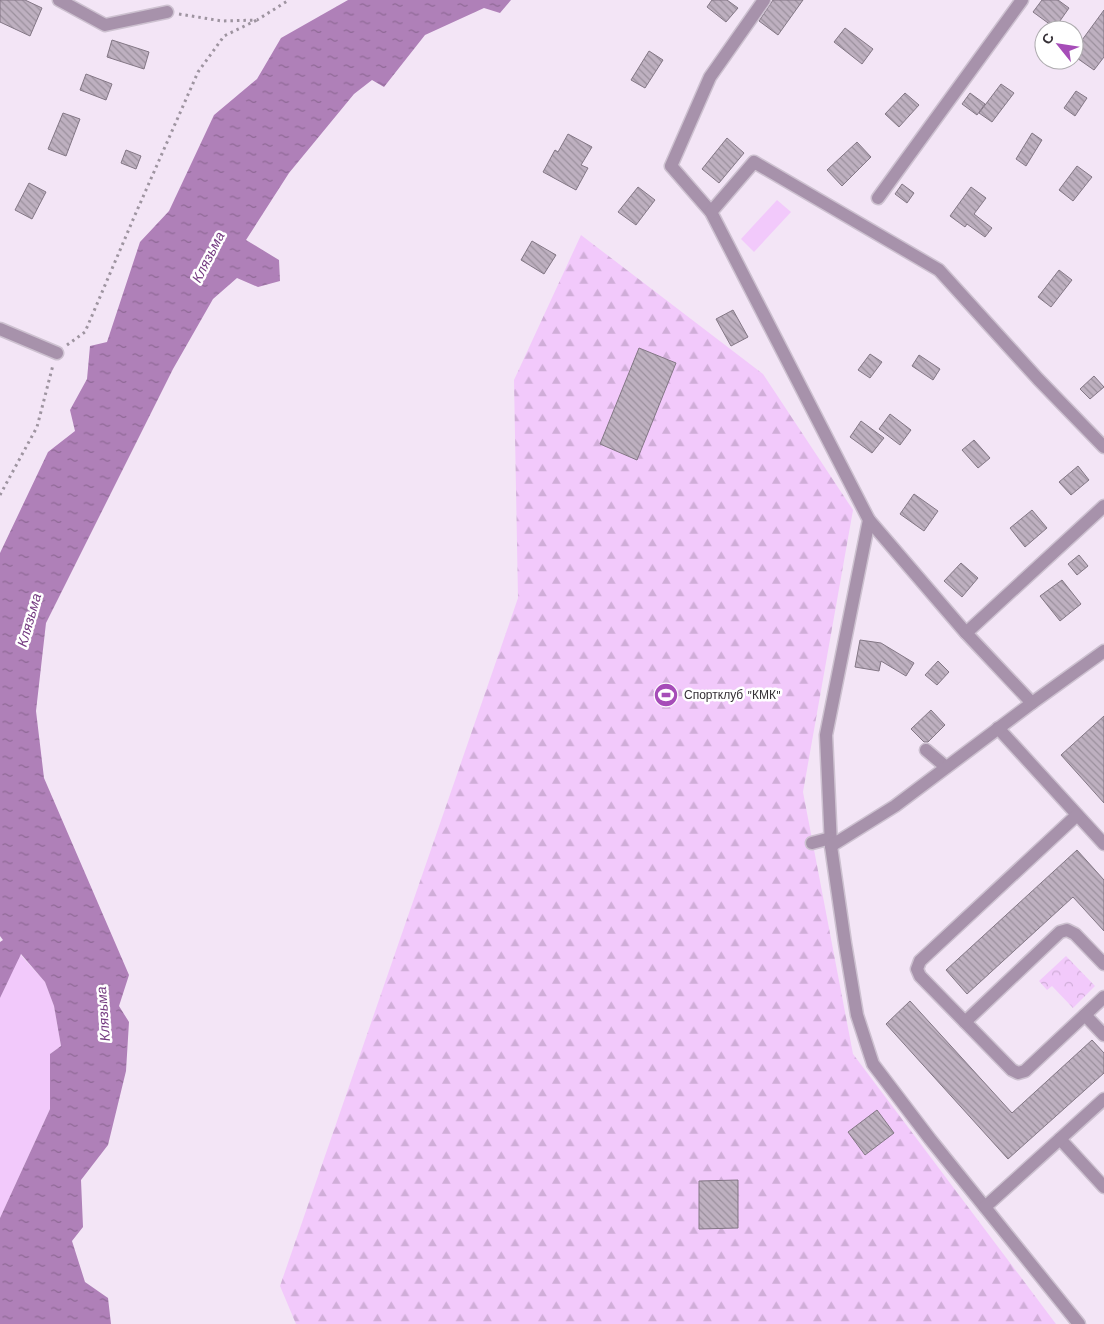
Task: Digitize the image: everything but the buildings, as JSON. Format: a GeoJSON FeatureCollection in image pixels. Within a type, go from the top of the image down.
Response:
{"type":"FeatureCollection","features":[{"type":"Feature","properties":{"kind":"street"},"geometry":{"type":"LineString","coordinates":[[59,0],[105,25],[167,12]]}},
{"type":"Feature","properties":{"kind":"street"},"geometry":{"type":"LineString","coordinates":[[764,0],[710,77],[671,166],[711,212],[869,520],[966,633],[1032,703]]}},
{"type":"Feature","properties":{"kind":"street"},"geometry":{"type":"LineString","coordinates":[[878,198],[1022,0]]}},
{"type":"Feature","properties":{"kind":"street"},"geometry":{"type":"LineString","coordinates":[[711,212],[754,162],[939,270],[1038,379],[1104,446]]}},
{"type":"Feature","properties":{"kind":"street"},"geometry":{"type":"LineString","coordinates":[[0,329],[57,352]]}},
{"type":"Feature","properties":{"kind":"street"},"geometry":{"type":"LineString","coordinates":[[966,633],[1104,506]]}},
{"type":"Feature","properties":{"kind":"street"},"geometry":{"type":"LineString","coordinates":[[869,520],[826,735],[831,842],[857,1015],[873,1064],[930,1139],[1079,1324]]}},
{"type":"Feature","properties":{"kind":"street"},"geometry":{"type":"LineString","coordinates":[[812,843],[831,842],[895,806],[1104,651]]}},
{"type":"Feature","properties":{"kind":"street"},"geometry":{"type":"LineString","coordinates":[[998,728],[1104,844]]}},
{"type":"Feature","properties":{"kind":"street"},"geometry":{"type":"LineString","coordinates":[[926,750],[946,767]]}},
{"type":"Feature","properties":{"kind":"street"},"geometry":{"type":"LineString","coordinates":[[1077,815],[920,961],[917,969],[920,976],[1012,1070],[1018,1073],[1025,1071],[1104,997]]}},
{"type":"Feature","properties":{"kind":"street"},"geometry":{"type":"LineString","coordinates":[[965,1022],[1060,932],[1068,930],[1075,934],[1104,964]]}},
{"type":"Feature","properties":{"kind":"street"},"geometry":{"type":"LineString","coordinates":[[1085,1015],[1104,1034]]}},
{"type":"Feature","properties":{"kind":"street"},"geometry":{"type":"LineString","coordinates":[[984,1207],[1104,1099]]}},
{"type":"Feature","properties":{"kind":"street"},"geometry":{"type":"LineString","coordinates":[[1060,1139],[1104,1187]]}},
{"type":"Feature","properties":{"kind":"path"},"geometry":{"type":"LineString","coordinates":[[0,495],[37,427],[57,352],[85,332],[198,72],[224,36],[257,20],[290,0]]}},
{"type":"Feature","properties":{"kind":"path"},"geometry":{"type":"LineString","coordinates":[[167,12],[222,21],[257,20]]}},
{"type":"Feature","properties":{"kind":"green space"},"geometry":{"type":"Polygon","coordinates":[[[777,200],[791,212],[754,252],[741,239],[777,200]]]}},
{"type":"Feature","properties":{"kind":"green space"},"geometry":{"type":"Polygon","coordinates":[[[581,235],[763,374],[853,510],[803,792],[853,1054],[1056,1324],[296,1324],[280,1286],[518,598],[514,380],[581,235]]]}},
{"type":"Feature","properties":{"kind":"green space"},"geometry":{"type":"Polygon","coordinates":[[[20,954],[45,982],[54,1006],[61,1046],[50,1054],[50,1109],[0,1218],[0,998],[20,954]]]}},
{"type":"Feature","properties":{"kind":"green space"},"geometry":{"type":"Polygon","coordinates":[[[1066,956],[1095,986],[1073,1008],[1052,986],[1047,990],[1039,981],[1066,956]]]}},
{"type":"Feature","properties":{"kind":"water","name":"Клязьма"},"geometry":{"type":"Polygon","coordinates":[[[348,0],[511,0],[500,13],[484,8],[425,35],[384,87],[372,80],[354,94],[289,173],[246,240],[279,260],[280,281],[258,287],[237,278],[213,299],[173,369],[46,623],[36,711],[44,778],[129,975],[119,1006],[129,1022],[126,1071],[108,1145],[81,1180],[83,1227],[72,1241],[85,1282],[108,1298],[111,1324],[0,1324],[0,1218],[50,1109],[50,1054],[61,1046],[54,1006],[45,982],[21,954],[0,998],[0,942],[3,940],[0,936],[0,553],[48,452],[75,431],[70,410],[87,379],[90,346],[107,342],[140,242],[169,211],[214,115],[257,79],[281,38],[348,0]]]}},
{"type":"Feature","properties":{"kind":"place","name":"Спортклуб \"КМК\""},"geometry":{"type":"Point","coordinates":[666,695]}}]}
